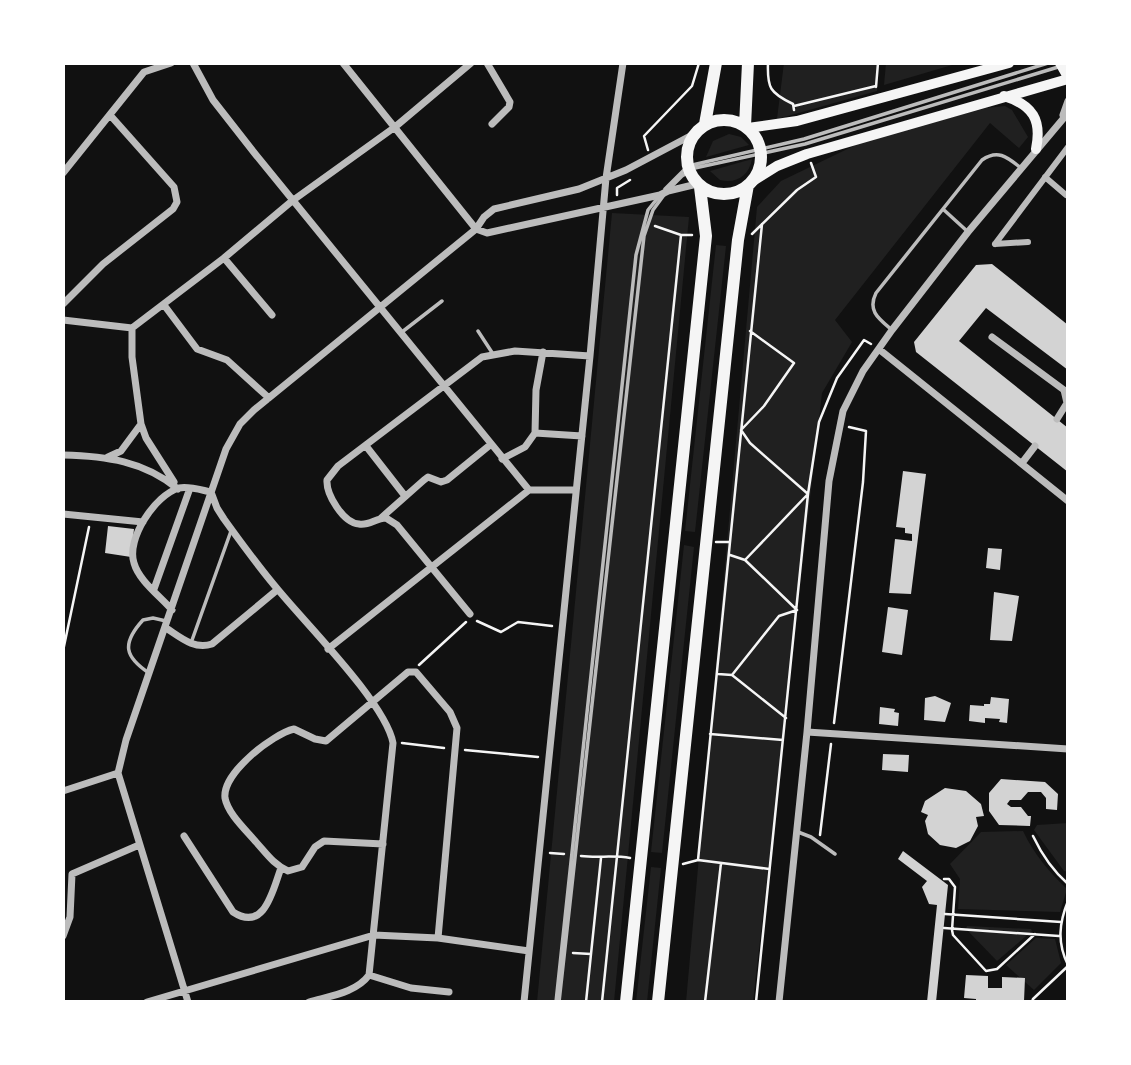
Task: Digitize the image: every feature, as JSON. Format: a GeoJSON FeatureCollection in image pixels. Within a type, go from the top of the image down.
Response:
{"type":"FeatureCollection","features":[{"type":"Feature","properties":{"kind":"main road"},"geometry":{"type":"LineString","coordinates":[[705,124],[716,63]]}},
{"type":"Feature","properties":{"kind":"main road"},"geometry":{"type":"LineString","coordinates":[[658,1002],[738,240],[751,183],[760,165],[762,152],[746,127],[748,63]]}},
{"type":"Feature","properties":{"kind":"main road"},"geometry":{"type":"LineString","coordinates":[[626,1002],[706,236],[699,186],[689,169],[686,153],[694,134],[713,121],[729,120],[746,127],[797,121],[1009,63]]}},
{"type":"Feature","properties":{"kind":"main road"},"geometry":{"type":"LineString","coordinates":[[699,186],[722,195],[742,191],[777,166],[807,154],[1068,78],[1063,64]]}},
{"type":"Feature","properties":{"kind":"main road"},"geometry":{"type":"LineString","coordinates":[[1004,96],[1021,103],[1034,115],[1039,130],[1036,149]]}},
{"type":"Feature","properties":{"kind":"street"},"geometry":{"type":"LineString","coordinates":[[63,173],[144,72],[171,63]]}},
{"type":"Feature","properties":{"kind":"street"},"geometry":{"type":"LineString","coordinates":[[192,63],[213,100],[292,201],[529,490]]}},
{"type":"Feature","properties":{"kind":"street"},"geometry":{"type":"LineString","coordinates":[[343,63],[476,229],[493,233],[699,186]]}},
{"type":"Feature","properties":{"kind":"street"},"geometry":{"type":"LineString","coordinates":[[63,320],[132,328],[224,258],[292,201],[396,127],[471,63]]}},
{"type":"Feature","properties":{"kind":"street"},"geometry":{"type":"LineString","coordinates":[[487,63],[510,102],[509,107],[492,124]]}},
{"type":"Feature","properties":{"kind":"street"},"geometry":{"type":"LineString","coordinates":[[524,1002],[606,178],[623,63]]}},
{"type":"Feature","properties":{"kind":"street"},"geometry":{"type":"LineString","coordinates":[[779,1002],[807,732],[828,481],[839,425],[853,388],[892,330],[968,232],[1065,116],[1068,101]]}},
{"type":"Feature","properties":{"kind":"street"},"geometry":{"type":"LineString","coordinates":[[63,304],[103,264],[173,209],[177,202],[174,187],[110,115]]}},
{"type":"Feature","properties":{"kind":"street"},"geometry":{"type":"LineString","coordinates":[[188,1002],[118,773],[121,753],[226,449],[235,431],[247,416],[476,229],[494,209],[579,189],[650,158],[694,134]]}},
{"type":"Feature","properties":{"kind":"street"},"geometry":{"type":"LineString","coordinates":[[1028,242],[995,244],[1068,147]]}},
{"type":"Feature","properties":{"kind":"street"},"geometry":{"type":"LineString","coordinates":[[1045,177],[1066,195]]}},
{"type":"Feature","properties":{"kind":"street"},"geometry":{"type":"LineString","coordinates":[[224,258],[272,315]]}},
{"type":"Feature","properties":{"kind":"street"},"geometry":{"type":"LineString","coordinates":[[164,305],[197,349],[227,360],[269,398]]}},
{"type":"Feature","properties":{"kind":"street"},"geometry":{"type":"LineString","coordinates":[[132,328],[132,357],[141,424],[146,438],[178,488]]}},
{"type":"Feature","properties":{"kind":"street"},"geometry":{"type":"LineString","coordinates":[[992,337],[1063,390],[1067,403],[1058,419]]}},
{"type":"Feature","properties":{"kind":"street"},"geometry":{"type":"LineString","coordinates":[[880,350],[1068,501]]}},
{"type":"Feature","properties":{"kind":"street"},"geometry":{"type":"LineString","coordinates":[[490,445],[447,480],[441,482],[428,477],[381,518],[366,524],[354,524],[335,502],[327,485],[330,474],[474,361],[493,354],[515,351],[590,356]]}},
{"type":"Feature","properties":{"kind":"street"},"geometry":{"type":"LineString","coordinates":[[502,459],[525,447],[536,433],[536,390],[543,352]]}},
{"type":"Feature","properties":{"kind":"street"},"geometry":{"type":"LineString","coordinates":[[108,457],[121,451],[141,424]]}},
{"type":"Feature","properties":{"kind":"street"},"geometry":{"type":"LineString","coordinates":[[536,433],[582,436]]}},
{"type":"Feature","properties":{"kind":"street"},"geometry":{"type":"LineString","coordinates":[[366,446],[405,496]]}},
{"type":"Feature","properties":{"kind":"street"},"geometry":{"type":"LineString","coordinates":[[1022,463],[1035,446]]}},
{"type":"Feature","properties":{"kind":"street"},"geometry":{"type":"LineString","coordinates":[[63,455],[108,457],[153,472],[178,488]]}},
{"type":"Feature","properties":{"kind":"street"},"geometry":{"type":"LineString","coordinates":[[172,610],[137,570],[133,558],[136,538],[149,510],[166,495],[178,488],[211,492]]}},
{"type":"Feature","properties":{"kind":"street"},"geometry":{"type":"LineString","coordinates":[[153,589],[190,488]]}},
{"type":"Feature","properties":{"kind":"street"},"geometry":{"type":"LineString","coordinates":[[328,649],[529,490],[576,490]]}},
{"type":"Feature","properties":{"kind":"street"},"geometry":{"type":"LineString","coordinates":[[211,492],[216,508],[231,529],[277,590],[373,703],[391,731],[393,743],[369,975],[355,987],[309,1002]]}},
{"type":"Feature","properties":{"kind":"street"},"geometry":{"type":"LineString","coordinates":[[63,514],[144,522]]}},
{"type":"Feature","properties":{"kind":"street"},"geometry":{"type":"LineString","coordinates":[[381,518],[391,519],[397,525],[470,614]]}},
{"type":"Feature","properties":{"kind":"street"},"geometry":{"type":"LineString","coordinates":[[167,625],[191,643],[206,646],[212,644],[277,590]]}},
{"type":"Feature","properties":{"kind":"street"},"geometry":{"type":"LineString","coordinates":[[383,844],[324,841],[315,847],[297,870],[288,871],[281,868],[238,821],[227,804],[226,793],[231,778],[247,760],[280,734],[294,729],[326,741],[411,671],[419,673],[457,728],[438,938]]}},
{"type":"Feature","properties":{"kind":"street"},"geometry":{"type":"LineString","coordinates":[[807,732],[1068,749]]}},
{"type":"Feature","properties":{"kind":"street"},"geometry":{"type":"LineString","coordinates":[[63,791],[118,773]]}},
{"type":"Feature","properties":{"kind":"street"},"geometry":{"type":"LineString","coordinates":[[184,836],[233,912],[241,918],[254,917],[262,912],[281,868]]}},
{"type":"Feature","properties":{"kind":"street"},"geometry":{"type":"LineString","coordinates":[[63,936],[70,916],[71,879],[74,871],[139,845]]}},
{"type":"Feature","properties":{"kind":"street"},"geometry":{"type":"LineString","coordinates":[[147,1002],[374,935],[438,938],[529,951]]}},
{"type":"Feature","properties":{"kind":"street"},"geometry":{"type":"LineString","coordinates":[[369,975],[411,988],[449,992]]}},
{"type":"Feature","properties":{"kind":"lane"},"geometry":{"type":"LineString","coordinates":[[762,152],[1048,63]]}},
{"type":"Feature","properties":{"kind":"lane"},"geometry":{"type":"LineString","coordinates":[[573,855],[641,256],[653,209],[673,179],[689,169],[804,144],[1063,64]]}},
{"type":"Feature","properties":{"kind":"lane"},"geometry":{"type":"LineString","coordinates":[[892,330],[873,312],[872,301],[876,293],[982,160],[990,154],[1002,154],[1021,168]]}},
{"type":"Feature","properties":{"kind":"lane"},"geometry":{"type":"LineString","coordinates":[[557,1002],[636,255],[649,210],[689,169]]}},
{"type":"Feature","properties":{"kind":"lane"},"geometry":{"type":"LineString","coordinates":[[943,209],[968,232]]}},
{"type":"Feature","properties":{"kind":"lane"},"geometry":{"type":"LineString","coordinates":[[400,334],[442,301]]}},
{"type":"Feature","properties":{"kind":"lane"},"geometry":{"type":"LineString","coordinates":[[478,331],[493,354]]}},
{"type":"Feature","properties":{"kind":"lane"},"geometry":{"type":"LineString","coordinates":[[191,643],[231,529]]}},
{"type":"Feature","properties":{"kind":"lane"},"geometry":{"type":"LineString","coordinates":[[150,673],[133,662],[129,645],[143,621],[153,618],[167,625]]}},
{"type":"Feature","properties":{"kind":"lane"},"geometry":{"type":"LineString","coordinates":[[797,831],[817,840],[835,854]]}},
{"type":"Feature","properties":{"kind":"path"},"geometry":{"type":"LineString","coordinates":[[650,158],[643,136],[692,86],[699,63]]}},
{"type":"Feature","properties":{"kind":"path"},"geometry":{"type":"LineString","coordinates":[[768,63],[767,82],[775,96],[793,104],[797,121]]}},
{"type":"Feature","properties":{"kind":"path"},"geometry":{"type":"LineString","coordinates":[[875,100],[878,63]]}},
{"type":"Feature","properties":{"kind":"path"},"geometry":{"type":"LineString","coordinates":[[793,107],[876,86]]}},
{"type":"Feature","properties":{"kind":"path"},"geometry":{"type":"LineString","coordinates":[[738,240],[746,241],[797,190],[816,177],[807,154]]}},
{"type":"Feature","properties":{"kind":"path"},"geometry":{"type":"LineString","coordinates":[[618,203],[617,188],[635,177]]}},
{"type":"Feature","properties":{"kind":"path"},"geometry":{"type":"LineString","coordinates":[[648,222],[681,235],[706,236]]}},
{"type":"Feature","properties":{"kind":"path"},"geometry":{"type":"LineString","coordinates":[[762,224],[698,860],[769,869]]}},
{"type":"Feature","properties":{"kind":"path"},"geometry":{"type":"LineString","coordinates":[[602,1002],[681,235]]}},
{"type":"Feature","properties":{"kind":"path"},"geometry":{"type":"LineString","coordinates":[[741,430],[764,406],[794,363],[750,331]]}},
{"type":"Feature","properties":{"kind":"path"},"geometry":{"type":"LineString","coordinates":[[756,1002],[808,494],[819,422],[837,378],[864,340],[871,344]]}},
{"type":"Feature","properties":{"kind":"path"},"geometry":{"type":"LineString","coordinates":[[834,724],[863,482],[866,431],[839,425]]}},
{"type":"Feature","properties":{"kind":"path"},"geometry":{"type":"LineString","coordinates":[[741,430],[750,443],[808,494]]}},
{"type":"Feature","properties":{"kind":"path"},"geometry":{"type":"LineString","coordinates":[[745,560],[808,494]]}},
{"type":"Feature","properties":{"kind":"path"},"geometry":{"type":"LineString","coordinates":[[63,651],[91,517]]}},
{"type":"Feature","properties":{"kind":"path"},"geometry":{"type":"LineString","coordinates":[[728,554],[745,560],[797,610]]}},
{"type":"Feature","properties":{"kind":"path"},"geometry":{"type":"LineString","coordinates":[[732,676],[779,616],[797,610]]}},
{"type":"Feature","properties":{"kind":"path"},"geometry":{"type":"LineString","coordinates":[[411,671],[470,617],[501,632],[518,622],[562,627]]}},
{"type":"Feature","properties":{"kind":"path"},"geometry":{"type":"LineString","coordinates":[[717,674],[732,676],[786,718]]}},
{"type":"Feature","properties":{"kind":"path"},"geometry":{"type":"LineString","coordinates":[[710,734],[783,740]]}},
{"type":"Feature","properties":{"kind":"path"},"geometry":{"type":"LineString","coordinates":[[817,840],[820,835],[832,735]]}},
{"type":"Feature","properties":{"kind":"path"},"geometry":{"type":"LineString","coordinates":[[393,743],[549,758]]}},
{"type":"Feature","properties":{"kind":"path"},"geometry":{"type":"LineString","coordinates":[[1032,836],[1054,872],[1068,884]]}},
{"type":"Feature","properties":{"kind":"path"},"geometry":{"type":"LineString","coordinates":[[539,852],[640,859]]}},
{"type":"Feature","properties":{"kind":"path"},"geometry":{"type":"LineString","coordinates":[[586,1002],[601,858]]}},
{"type":"Feature","properties":{"kind":"path"},"geometry":{"type":"LineString","coordinates":[[705,1002],[721,863]]}},
{"type":"Feature","properties":{"kind":"path"},"geometry":{"type":"LineString","coordinates":[[944,879],[949,879],[955,887],[953,935],[986,971],[998,969],[1035,933]]}},
{"type":"Feature","properties":{"kind":"path"},"geometry":{"type":"LineString","coordinates":[[1032,1002],[1068,966],[1059,936],[1068,901]]}},
{"type":"Feature","properties":{"kind":"path"},"geometry":{"type":"LineString","coordinates":[[945,914],[1061,922]]}},
{"type":"Feature","properties":{"kind":"path"},"geometry":{"type":"LineString","coordinates":[[944,928],[1059,936]]}},
{"type":"Feature","properties":{"kind":"path"},"geometry":{"type":"LineString","coordinates":[[1060,929],[1068,929]]}},
{"type":"Feature","properties":{"kind":"path"},"geometry":{"type":"LineString","coordinates":[[571,953],[591,954]]}},
{"type":"Feature","properties":{"kind":"shaded area"},"geometry":{"type":"Polygon","coordinates":[[[784,63],[879,63],[877,91],[777,119],[784,63]]]}},
{"type":"Feature","properties":{"kind":"shaded area"},"geometry":{"type":"Polygon","coordinates":[[[886,63],[959,63],[884,85],[886,63]]]}},
{"type":"Feature","properties":{"kind":"shaded area"},"geometry":{"type":"Polygon","coordinates":[[[1005,106],[1012,110],[1028,137],[1019,148],[990,123],[835,320],[852,342],[822,393],[753,1002],[686,1002],[757,207],[781,181],[864,141],[986,108],[1005,106]]]}},
{"type":"Feature","properties":{"kind":"shaded area"},"geometry":{"type":"Polygon","coordinates":[[[729,134],[741,137],[749,145],[706,157],[713,141],[729,134]]]}},
{"type":"Feature","properties":{"kind":"shaded area"},"geometry":{"type":"Polygon","coordinates":[[[752,159],[745,174],[736,180],[720,180],[710,171],[752,159]]]}},
{"type":"Feature","properties":{"kind":"shaded area"},"geometry":{"type":"Polygon","coordinates":[[[612,213],[689,217],[614,1002],[537,1002],[612,213]]]}},
{"type":"Feature","properties":{"kind":"shaded area"},"geometry":{"type":"Polygon","coordinates":[[[716,245],[726,246],[695,532],[685,531],[716,245]]]}},
{"type":"Feature","properties":{"kind":"shaded area"},"geometry":{"type":"Polygon","coordinates":[[[684,545],[694,547],[662,853],[651,852],[684,545]]]}},
{"type":"Feature","properties":{"kind":"shaded area"},"geometry":{"type":"Polygon","coordinates":[[[1068,823],[1068,872],[1064,871],[1034,830],[1037,825],[1068,823]]]}},
{"type":"Feature","properties":{"kind":"shaded area"},"geometry":{"type":"Polygon","coordinates":[[[1023,831],[1042,862],[1067,889],[1060,912],[958,909],[960,879],[950,864],[981,832],[1023,831]]]}},
{"type":"Feature","properties":{"kind":"shaded area"},"geometry":{"type":"Polygon","coordinates":[[[651,867],[661,868],[647,1002],[636,1002],[651,867]]]}},
{"type":"Feature","properties":{"kind":"shaded area"},"geometry":{"type":"Polygon","coordinates":[[[967,926],[1032,931],[997,961],[966,929],[967,926]]]}},
{"type":"Feature","properties":{"kind":"shaded area"},"geometry":{"type":"Polygon","coordinates":[[[1036,938],[1055,939],[1061,963],[1034,990],[1006,965],[1036,938]]]}},
{"type":"Feature","properties":{"kind":"building"},"geometry":{"type":"Polygon","coordinates":[[[992,264],[1068,325],[1068,370],[986,308],[959,341],[1068,428],[1068,472],[916,352],[914,342],[976,265],[992,264]]]}},
{"type":"Feature","properties":{"kind":"building"},"geometry":{"type":"Polygon","coordinates":[[[903,471],[926,474],[911,594],[889,593],[895,539],[912,541],[912,534],[905,533],[905,528],[896,527],[903,471]]]}},
{"type":"Feature","properties":{"kind":"building"},"geometry":{"type":"Polygon","coordinates":[[[108,526],[134,529],[131,557],[105,553],[108,526]]]}},
{"type":"Feature","properties":{"kind":"building"},"geometry":{"type":"Polygon","coordinates":[[[988,548],[1002,549],[1000,570],[986,568],[988,548]]]}},
{"type":"Feature","properties":{"kind":"building"},"geometry":{"type":"Polygon","coordinates":[[[994,592],[1019,596],[1012,641],[990,640],[994,592]]]}},
{"type":"Feature","properties":{"kind":"building"},"geometry":{"type":"Polygon","coordinates":[[[888,607],[908,610],[902,655],[882,652],[888,607]]]}},
{"type":"Feature","properties":{"kind":"building"},"geometry":{"type":"Polygon","coordinates":[[[935,696],[951,703],[945,722],[924,720],[925,698],[935,696]]]}},
{"type":"Feature","properties":{"kind":"building"},"geometry":{"type":"Polygon","coordinates":[[[991,697],[1009,699],[1007,723],[999,722],[1000,719],[985,718],[985,723],[969,721],[970,705],[990,704],[991,697]]]}},
{"type":"Feature","properties":{"kind":"building"},"geometry":{"type":"Polygon","coordinates":[[[880,707],[895,709],[894,712],[899,713],[898,726],[879,724],[880,707]]]}},
{"type":"Feature","properties":{"kind":"building"},"geometry":{"type":"Polygon","coordinates":[[[883,754],[909,755],[908,772],[882,770],[883,754]]]}},
{"type":"Feature","properties":{"kind":"building"},"geometry":{"type":"Polygon","coordinates":[[[1001,779],[1045,782],[1058,794],[1057,810],[1046,809],[1046,798],[1041,792],[1028,792],[1021,800],[1010,800],[1007,804],[1021,807],[1031,816],[1030,826],[999,825],[989,811],[989,793],[1001,779]]]}},
{"type":"Feature","properties":{"kind":"building"},"geometry":{"type":"Polygon","coordinates":[[[945,788],[966,791],[981,804],[984,816],[976,817],[978,826],[970,841],[956,848],[940,845],[928,834],[925,821],[928,815],[921,812],[925,801],[945,788]]]}},
{"type":"Feature","properties":{"kind":"building"},"geometry":{"type":"Polygon","coordinates":[[[903,851],[948,885],[936,1002],[927,1002],[937,905],[929,904],[922,887],[927,881],[898,859],[903,851]]]}},
{"type":"Feature","properties":{"kind":"building"},"geometry":{"type":"Polygon","coordinates":[[[966,975],[988,976],[988,988],[1002,988],[1002,977],[1025,978],[1024,1001],[976,1002],[976,999],[964,998],[966,975]]]}}]}
